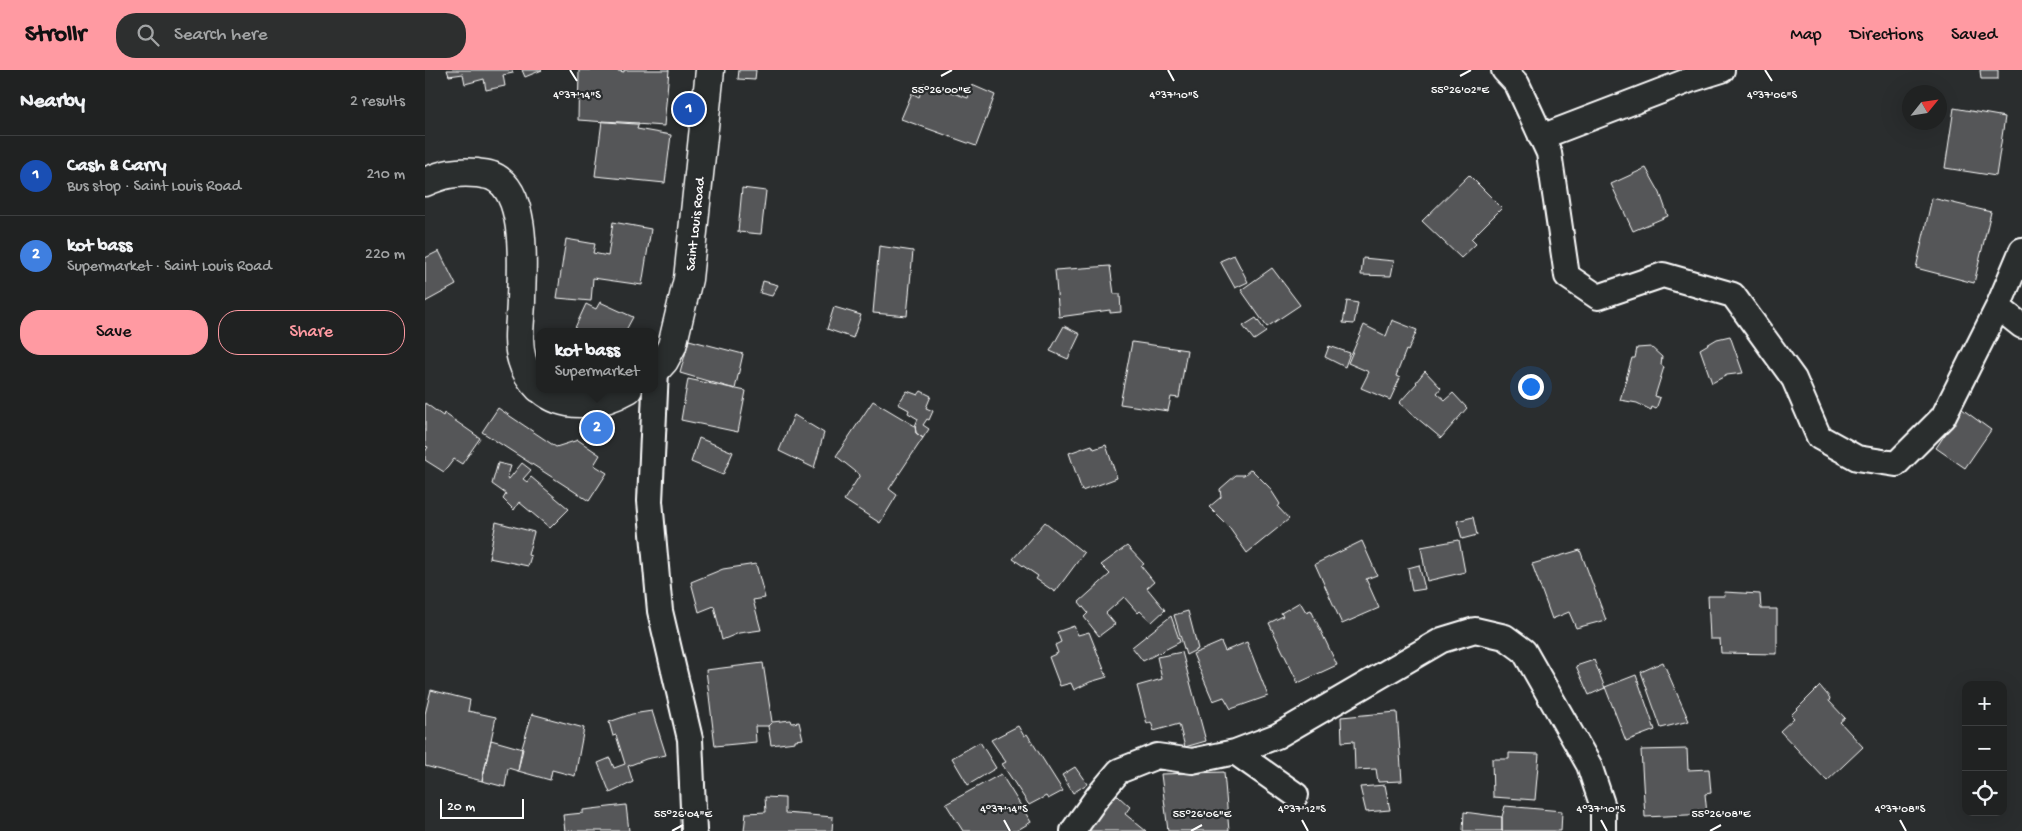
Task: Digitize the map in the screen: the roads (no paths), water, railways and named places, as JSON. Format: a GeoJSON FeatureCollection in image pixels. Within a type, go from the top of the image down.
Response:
{"type":"FeatureCollection","features":[{"type":"Feature","properties":{"kind":"main road","name":"Saint Louis Road"},"geometry":{"type":"LineString","coordinates":[[658,367],[672,346],[688,279],[710,70]]}},
{"type":"Feature","properties":{"kind":"main road"},"geometry":{"type":"LineString","coordinates":[[425,182],[452,172],[491,175],[503,183],[511,194],[517,208],[520,227],[521,299],[519,336],[521,359],[531,381],[536,385]]}},
{"type":"Feature","properties":{"kind":"main road"},"geometry":{"type":"LineString","coordinates":[[546,393],[555,399],[588,403],[613,397],[620,393]]}},
{"type":"Feature","properties":{"kind":"street"},"geometry":{"type":"LineString","coordinates":[[1504,70],[1517,84],[1549,153],[1567,276],[1598,297],[1663,274],[1733,295],[1795,379],[1819,437],[1857,458],[1896,464],[1943,417],[1998,307],[2022,250]]}},
{"type":"Feature","properties":{"kind":"street"},"geometry":{"type":"LineString","coordinates":[[1541,137],[1722,70]]}},
{"type":"Feature","properties":{"kind":"street"},"geometry":{"type":"LineString","coordinates":[[1998,307],[2022,326]]}},
{"type":"Feature","properties":{"kind":"street"},"geometry":{"type":"LineString","coordinates":[[654,393],[651,510],[660,611],[690,740],[694,831]]}},
{"type":"Feature","properties":{"kind":"street"},"geometry":{"type":"LineString","coordinates":[[1073,831],[1119,771],[1157,756],[1191,761],[1235,752],[1277,736],[1442,640],[1475,630],[1505,637],[1524,651],[1589,765],[1603,808],[1603,831]]}},
{"type":"Feature","properties":{"kind":"street"},"geometry":{"type":"LineString","coordinates":[[1235,752],[1295,794]]}},
{"type":"Feature","properties":{"kind":"place","name":"Cash & Carry"},"geometry":{"type":"Point","coordinates":[689,109]}},
{"type":"Feature","properties":{"kind":"place","name":"kot bass"},"geometry":{"type":"Point","coordinates":[597,428]}}]}
